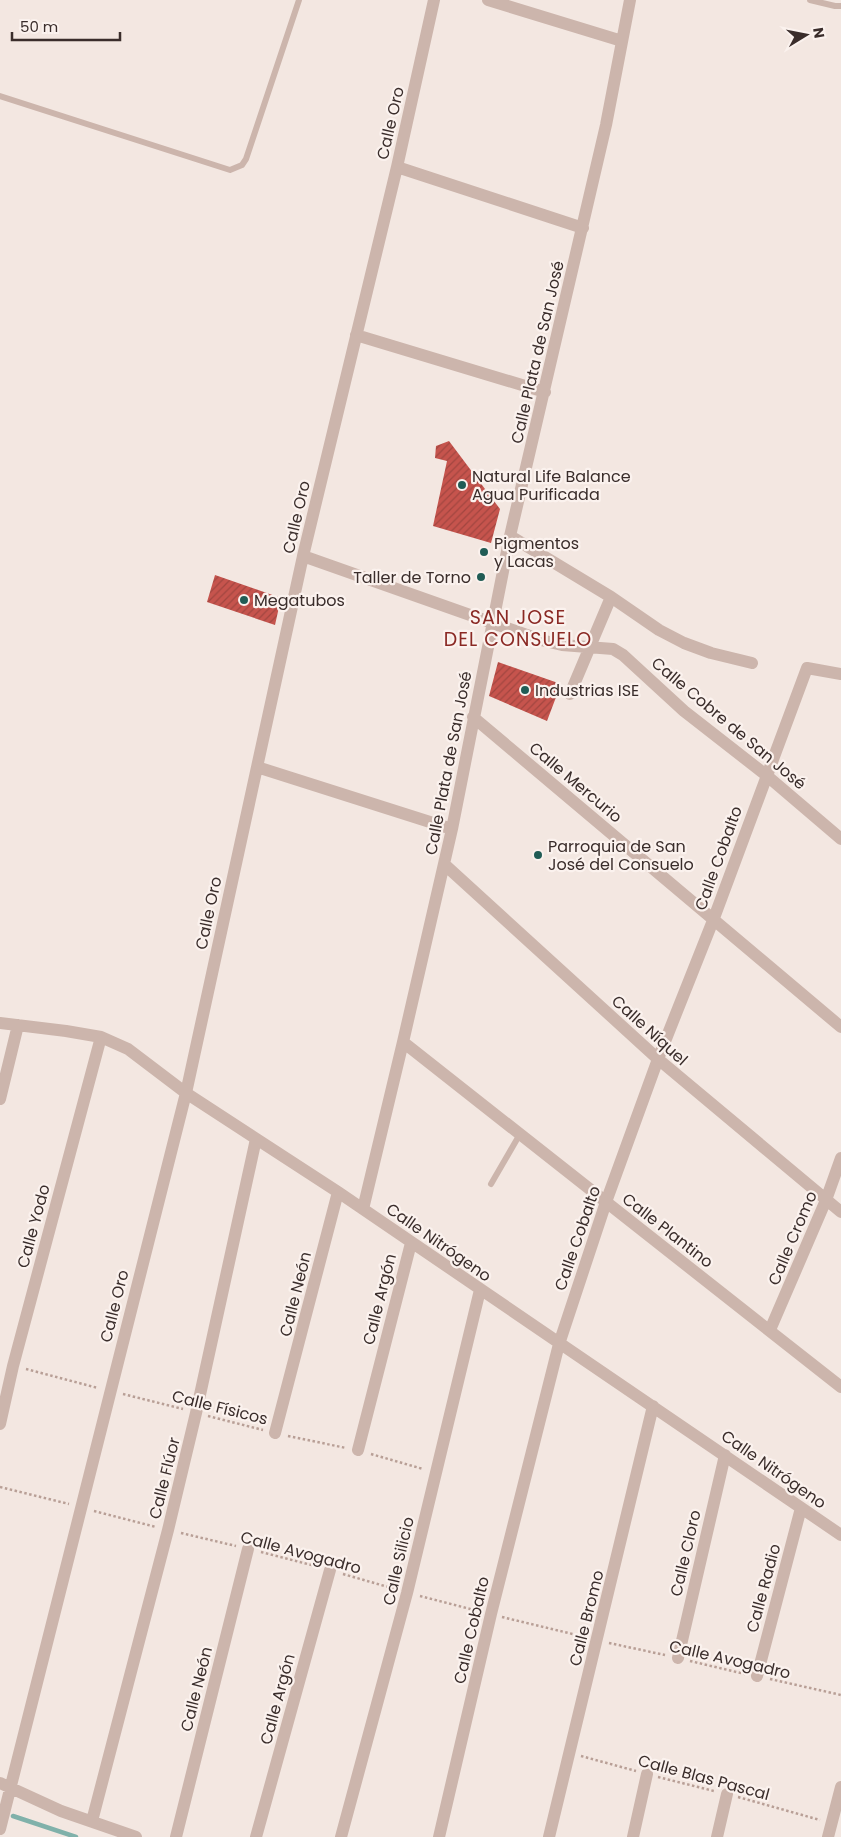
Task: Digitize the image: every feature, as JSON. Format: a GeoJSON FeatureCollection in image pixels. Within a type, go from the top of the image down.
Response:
{"type":"FeatureCollection","features":[{"type":"Feature","properties":{"kind":"street","name":"Calle Oro"},"geometry":{"type":"LineString","coordinates":[[0,1829],[5,1785],[81,1507],[109,1390],[186,1093],[304,556],[397,166],[434,0]]}},
{"type":"Feature","properties":{"kind":"street"},"geometry":{"type":"LineString","coordinates":[[488,0],[622,41]]}},
{"type":"Feature","properties":{"kind":"street","name":"Calle Plata de San José"},"geometry":{"type":"LineString","coordinates":[[363,1209],[404,1042],[452,829],[510,536],[583,228],[606,125],[630,0]]}},
{"type":"Feature","properties":{"kind":"street"},"geometry":{"type":"LineString","coordinates":[[397,166],[583,228]]}},
{"type":"Feature","properties":{"kind":"street"},"geometry":{"type":"LineString","coordinates":[[356,335],[545,392]]}},
{"type":"Feature","properties":{"kind":"street"},"geometry":{"type":"LineString","coordinates":[[510,536],[611,597],[659,630],[684,643],[711,653],[752,663]]}},
{"type":"Feature","properties":{"kind":"street","name":"Calle Cobre de San José"},"geometry":{"type":"LineString","coordinates":[[304,556],[540,640],[562,645],[613,649],[623,655],[684,711],[766,775],[841,839]]}},
{"type":"Feature","properties":{"kind":"street"},"geometry":{"type":"LineString","coordinates":[[570,694],[611,597]]}},
{"type":"Feature","properties":{"kind":"street","name":"Calle Cobalto"},"geometry":{"type":"LineString","coordinates":[[439,1837],[491,1614],[558,1344],[606,1202],[807,668],[841,674]]}},
{"type":"Feature","properties":{"kind":"street","name":"Calle Mercurio"},"geometry":{"type":"LineString","coordinates":[[473,717],[714,918],[841,1027]]}},
{"type":"Feature","properties":{"kind":"street"},"geometry":{"type":"LineString","coordinates":[[257,767],[452,829]]}},
{"type":"Feature","properties":{"kind":"street","name":"Calle Níquel"},"geometry":{"type":"LineString","coordinates":[[444,864],[658,1060],[841,1212]]}},
{"type":"Feature","properties":{"kind":"street","name":"Calle Nitrógeno"},"geometry":{"type":"LineString","coordinates":[[0,1023],[101,1037],[128,1049],[186,1093],[338,1192],[558,1344],[653,1406],[841,1535]]}},
{"type":"Feature","properties":{"kind":"street"},"geometry":{"type":"LineString","coordinates":[[0,1099],[18,1025]]}},
{"type":"Feature","properties":{"kind":"street","name":"Calle Yodo"},"geometry":{"type":"LineString","coordinates":[[0,1424],[13,1366],[101,1037]]}},
{"type":"Feature","properties":{"kind":"street","name":"Calle Plantino"},"geometry":{"type":"LineString","coordinates":[[404,1042],[841,1387]]}},
{"type":"Feature","properties":{"kind":"street","name":"Calle Flúor"},"geometry":{"type":"LineString","coordinates":[[92,1821],[168,1530],[196,1413],[256,1139]]}},
{"type":"Feature","properties":{"kind":"street","name":"Calle Cromo"},"geometry":{"type":"LineString","coordinates":[[770,1330],[826,1200],[841,1158]]}},
{"type":"Feature","properties":{"kind":"street","name":"Calle Neón"},"geometry":{"type":"LineString","coordinates":[[275,1433],[338,1192]]}},
{"type":"Feature","properties":{"kind":"street","name":"Calle Argón"},"geometry":{"type":"LineString","coordinates":[[358,1450],[410,1243]]}},
{"type":"Feature","properties":{"kind":"street","name":"Calle Silicio"},"geometry":{"type":"LineString","coordinates":[[341,1837],[407,1593],[480,1290]]}},
{"type":"Feature","properties":{"kind":"street","name":"Calle Bromo"},"geometry":{"type":"LineString","coordinates":[[549,1837],[653,1406]]}},
{"type":"Feature","properties":{"kind":"street","name":"Calle Cloro"},"geometry":{"type":"LineString","coordinates":[[678,1658],[725,1455]]}},
{"type":"Feature","properties":{"kind":"street","name":"Calle Radio"},"geometry":{"type":"LineString","coordinates":[[757,1676],[801,1508]]}},
{"type":"Feature","properties":{"kind":"street","name":"Calle Neón"},"geometry":{"type":"LineString","coordinates":[[176,1837],[248,1549]]}},
{"type":"Feature","properties":{"kind":"street","name":"Calle Argón"},"geometry":{"type":"LineString","coordinates":[[256,1837],[330,1570]]}},
{"type":"Feature","properties":{"kind":"street"},"geometry":{"type":"LineString","coordinates":[[633,1837],[647,1774]]}},
{"type":"Feature","properties":{"kind":"street"},"geometry":{"type":"LineString","coordinates":[[5,1785],[61,1811],[136,1837]]}},
{"type":"Feature","properties":{"kind":"street"},"geometry":{"type":"LineString","coordinates":[[828,1837],[841,1787]]}},
{"type":"Feature","properties":{"kind":"street"},"geometry":{"type":"LineString","coordinates":[[717,1837],[727,1794]]}},
{"type":"Feature","properties":{"kind":"lane"},"geometry":{"type":"LineString","coordinates":[[0,96],[230,170],[236,169],[246,159],[299,0]]}},
{"type":"Feature","properties":{"kind":"lane"},"geometry":{"type":"LineString","coordinates":[[810,0],[841,6]]}},
{"type":"Feature","properties":{"kind":"lane"},"geometry":{"type":"LineString","coordinates":[[491,1184],[520,1134]]}},
{"type":"Feature","properties":{"kind":"path","name":"Calle Físicos"},"geometry":{"type":"LineString","coordinates":[[13,1366],[275,1433],[358,1450],[435,1472]]}},
{"type":"Feature","properties":{"kind":"path","name":"Calle Avogadro"},"geometry":{"type":"LineString","coordinates":[[0,1487],[330,1570],[407,1593],[597,1640]]}},
{"type":"Feature","properties":{"kind":"path","name":"Calle Avogadro"},"geometry":{"type":"LineString","coordinates":[[615,1644],[841,1695]]}},
{"type":"Feature","properties":{"kind":"path","name":"Calle Blas Pascal"},"geometry":{"type":"LineString","coordinates":[[593,1759],[808,1816]]}},
{"type":"Feature","properties":{"kind":"building","name":"Natural Life Balance Agua Purificada"},"geometry":{"type":"Polygon","coordinates":[[[449,441],[500,509],[491,543],[433,526],[447,461],[435,458],[436,446],[449,441]]]}},
{"type":"Feature","properties":{"kind":"building","name":"Megatubos"},"geometry":{"type":"Polygon","coordinates":[[[215,575],[281,598],[275,625],[207,602],[215,575]]]}},
{"type":"Feature","properties":{"kind":"building","name":"Industrias ISE"},"geometry":{"type":"Polygon","coordinates":[[[498,662],[561,684],[547,721],[489,696],[498,662]]]}},
{"type":"Feature","properties":{"kind":"waterway"},"geometry":{"type":"LineString","coordinates":[[13,1816],[76,1837]]}},
{"type":"Feature","properties":{"kind":"place","name":"Natural Life Balance Agua Purificada"},"geometry":{"type":"Point","coordinates":[462,485]}},
{"type":"Feature","properties":{"kind":"place","name":"Pigmentos y Lacas"},"geometry":{"type":"Point","coordinates":[484,552]}},
{"type":"Feature","properties":{"kind":"place","name":"Taller de Torno"},"geometry":{"type":"Point","coordinates":[481,577]}},
{"type":"Feature","properties":{"kind":"place","name":"Megatubos"},"geometry":{"type":"Point","coordinates":[244,600]}},
{"type":"Feature","properties":{"kind":"place","name":"Industrias ISE"},"geometry":{"type":"Point","coordinates":[525,690]}},
{"type":"Feature","properties":{"kind":"place","name":"Parroquia de San José del Consuelo"},"geometry":{"type":"Point","coordinates":[538,855]}},
{"type":"Feature","properties":{"kind":"district","name":"SAN JOSE DEL CONSUELO"},"geometry":{"type":"Point","coordinates":[518,628]}}]}
